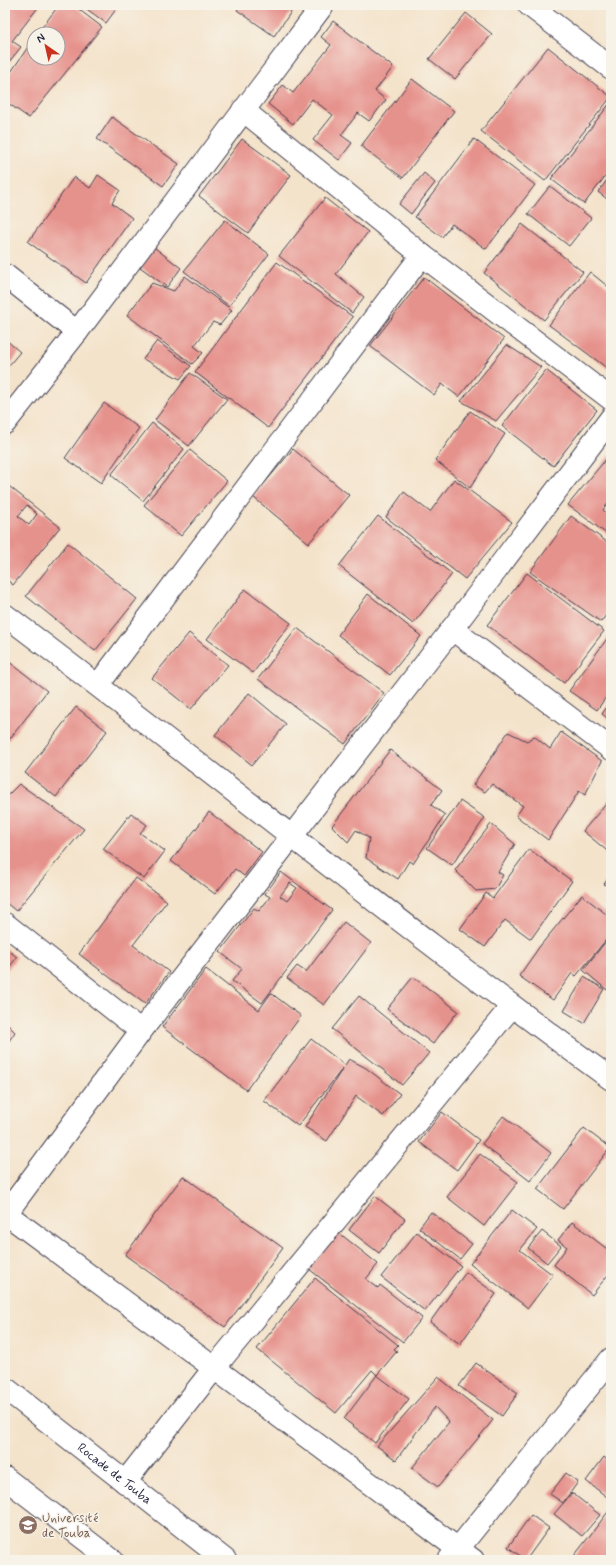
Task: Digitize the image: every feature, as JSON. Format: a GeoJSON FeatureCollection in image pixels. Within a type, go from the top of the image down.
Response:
{"type":"FeatureCollection","features":[{"type":"Feature","properties":{"kind":"street"},"geometry":{"type":"LineString","coordinates":[[5,423],[77,332],[323,5]]}},
{"type":"Feature","properties":{"kind":"street"},"geometry":{"type":"LineString","coordinates":[[529,5],[611,68]]}},
{"type":"Feature","properties":{"kind":"street"},"geometry":{"type":"LineString","coordinates":[[243,110],[422,255],[611,399]]}},
{"type":"Feature","properties":{"kind":"street"},"geometry":{"type":"LineString","coordinates":[[98,685],[422,255]]}},
{"type":"Feature","properties":{"kind":"street"},"geometry":{"type":"LineString","coordinates":[[5,275],[77,332]]}},
{"type":"Feature","properties":{"kind":"street"},"geometry":{"type":"LineString","coordinates":[[611,418],[452,629],[141,1031],[5,1214],[215,1367],[460,1556],[611,1358]]}},
{"type":"Feature","properties":{"kind":"street"},"geometry":{"type":"LineString","coordinates":[[5,615],[98,685],[291,837],[512,1006],[611,1079]]}},
{"type":"Feature","properties":{"kind":"street"},"geometry":{"type":"LineString","coordinates":[[452,629],[611,748]]}},
{"type":"Feature","properties":{"kind":"street"},"geometry":{"type":"LineString","coordinates":[[5,924],[141,1031]]}},
{"type":"Feature","properties":{"kind":"street"},"geometry":{"type":"LineString","coordinates":[[125,1482],[215,1367],[512,1006]]}},
{"type":"Feature","properties":{"kind":"street","name":"Rocade de Touba"},"geometry":{"type":"LineString","coordinates":[[5,1388],[225,1560]]}},
{"type":"Feature","properties":{"kind":"street"},"geometry":{"type":"LineString","coordinates":[[5,1478],[112,1560]]}},
{"type":"Feature","properties":{"kind":"building"},"geometry":{"type":"Polygon","coordinates":[[[5,5],[40,5],[12,41],[21,47],[5,67],[5,5]]]}},
{"type":"Feature","properties":{"kind":"building"},"geometry":{"type":"Polygon","coordinates":[[[59,5],[73,5],[102,27],[29,118],[5,101],[5,81],[26,50],[26,66],[66,66],[66,26],[43,26],[59,5]]]}},
{"type":"Feature","properties":{"kind":"building"},"geometry":{"type":"Polygon","coordinates":[[[85,5],[114,5],[117,8],[106,23],[84,7],[85,5]]]}},
{"type":"Feature","properties":{"kind":"building"},"geometry":{"type":"Polygon","coordinates":[[[240,5],[296,5],[274,36],[237,10],[240,5]]]}},
{"type":"Feature","properties":{"kind":"building"},"geometry":{"type":"Polygon","coordinates":[[[466,13],[492,34],[455,79],[429,59],[466,13]]]}},
{"type":"Feature","properties":{"kind":"building"},"geometry":{"type":"Polygon","coordinates":[[[333,21],[393,67],[375,91],[386,100],[369,121],[358,113],[341,135],[352,143],[339,160],[313,140],[333,115],[312,99],[293,124],[268,104],[283,85],[293,93],[331,45],[321,37],[333,21]]]}},
{"type":"Feature","properties":{"kind":"building"},"geometry":{"type":"Polygon","coordinates":[[[548,47],[611,97],[545,181],[481,131],[548,47]]]}},
{"type":"Feature","properties":{"kind":"building"},"geometry":{"type":"Polygon","coordinates":[[[412,79],[454,111],[403,178],[361,146],[412,79]]]}},
{"type":"Feature","properties":{"kind":"building"},"geometry":{"type":"Polygon","coordinates":[[[611,102],[611,121],[607,126],[611,128],[611,169],[584,204],[551,179],[611,102]]]}},
{"type":"Feature","properties":{"kind":"building"},"geometry":{"type":"Polygon","coordinates":[[[112,117],[179,164],[163,186],[97,139],[112,117]]]}},
{"type":"Feature","properties":{"kind":"building"},"geometry":{"type":"Polygon","coordinates":[[[242,139],[291,175],[248,233],[199,196],[242,139]]]}},
{"type":"Feature","properties":{"kind":"building"},"geometry":{"type":"Polygon","coordinates":[[[474,139],[535,185],[486,249],[452,224],[442,237],[415,217],[474,139]]]}},
{"type":"Feature","properties":{"kind":"building"},"geometry":{"type":"Polygon","coordinates":[[[424,173],[435,183],[411,214],[399,204],[424,173]]]}},
{"type":"Feature","properties":{"kind":"building"},"geometry":{"type":"Polygon","coordinates":[[[98,175],[120,190],[112,203],[132,218],[86,283],[28,242],[74,177],[90,188],[98,175]]]}},
{"type":"Feature","properties":{"kind":"building"},"geometry":{"type":"Polygon","coordinates":[[[611,175],[611,202],[598,192],[611,175]]]}},
{"type":"Feature","properties":{"kind":"building"},"geometry":{"type":"Polygon","coordinates":[[[550,186],[591,218],[569,246],[528,214],[550,186]]]}},
{"type":"Feature","properties":{"kind":"building"},"geometry":{"type":"Polygon","coordinates":[[[325,198],[368,232],[336,274],[364,297],[352,313],[279,256],[325,198]]]}},
{"type":"Feature","properties":{"kind":"building"},"geometry":{"type":"Polygon","coordinates":[[[225,220],[269,254],[229,306],[184,271],[225,220]]]}},
{"type":"Feature","properties":{"kind":"building"},"geometry":{"type":"Polygon","coordinates":[[[522,224],[583,272],[544,320],[484,273],[522,224]]]}},
{"type":"Feature","properties":{"kind":"building"},"geometry":{"type":"Polygon","coordinates":[[[151,245],[181,268],[167,287],[136,264],[151,245]]]}},
{"type":"Feature","properties":{"kind":"building"},"geometry":{"type":"Polygon","coordinates":[[[277,262],[353,317],[268,428],[195,372],[277,262]]]}},
{"type":"Feature","properties":{"kind":"building"},"geometry":{"type":"Polygon","coordinates":[[[590,272],[611,289],[611,371],[549,325],[590,272]]]}},
{"type":"Feature","properties":{"kind":"building"},"geometry":{"type":"Polygon","coordinates":[[[185,276],[232,310],[220,325],[213,322],[194,346],[203,353],[192,364],[127,315],[152,283],[174,291],[185,276]]]}},
{"type":"Feature","properties":{"kind":"building"},"geometry":{"type":"Polygon","coordinates":[[[424,277],[504,339],[459,397],[442,384],[434,395],[370,346],[424,277]]]}},
{"type":"Feature","properties":{"kind":"building"},"geometry":{"type":"Polygon","coordinates":[[[5,339],[20,352],[5,370],[5,339]]]}},
{"type":"Feature","properties":{"kind":"building"},"geometry":{"type":"Polygon","coordinates":[[[157,341],[191,366],[180,379],[143,359],[157,341]]]}},
{"type":"Feature","properties":{"kind":"building"},"geometry":{"type":"Polygon","coordinates":[[[507,345],[541,367],[496,421],[461,401],[507,345]]]}},
{"type":"Feature","properties":{"kind":"building"},"geometry":{"type":"Polygon","coordinates":[[[546,370],[597,410],[553,466],[502,426],[546,370]]]}},
{"type":"Feature","properties":{"kind":"building"},"geometry":{"type":"Polygon","coordinates":[[[190,373],[227,399],[189,446],[155,420],[190,373]]]}},
{"type":"Feature","properties":{"kind":"building"},"geometry":{"type":"Polygon","coordinates":[[[104,403],[139,428],[101,483],[65,458],[104,403]]]}},
{"type":"Feature","properties":{"kind":"building"},"geometry":{"type":"Polygon","coordinates":[[[470,411],[505,434],[470,488],[435,460],[470,411]]]}},
{"type":"Feature","properties":{"kind":"building"},"geometry":{"type":"Polygon","coordinates":[[[152,423],[184,449],[143,501],[111,475],[152,423]]]}},
{"type":"Feature","properties":{"kind":"building"},"geometry":{"type":"Polygon","coordinates":[[[293,449],[349,495],[309,543],[253,497],[293,449]]]}},
{"type":"Feature","properties":{"kind":"building"},"geometry":{"type":"Polygon","coordinates":[[[190,450],[227,481],[181,536],[144,505],[190,450]]]}},
{"type":"Feature","properties":{"kind":"building"},"geometry":{"type":"Polygon","coordinates":[[[611,453],[611,499],[603,510],[611,517],[611,537],[568,505],[611,453]]]}},
{"type":"Feature","properties":{"kind":"building"},"geometry":{"type":"Polygon","coordinates":[[[454,479],[512,522],[465,579],[386,517],[404,492],[430,512],[454,479]]]}},
{"type":"Feature","properties":{"kind":"building"},"geometry":{"type":"Polygon","coordinates":[[[5,483],[60,527],[13,585],[5,578],[5,483]],[[27,505],[18,516],[29,525],[37,514],[27,505]]]}},
{"type":"Feature","properties":{"kind":"building"},"geometry":{"type":"Polygon","coordinates":[[[378,516],[452,574],[413,624],[339,566],[378,516]]]}},
{"type":"Feature","properties":{"kind":"building"},"geometry":{"type":"Polygon","coordinates":[[[571,516],[611,545],[611,608],[601,622],[530,572],[571,516]]]}},
{"type":"Feature","properties":{"kind":"building"},"geometry":{"type":"Polygon","coordinates":[[[68,543],[137,599],[95,651],[26,596],[68,543]]]}},
{"type":"Feature","properties":{"kind":"building"},"geometry":{"type":"Polygon","coordinates":[[[527,573],[604,631],[564,683],[487,625],[527,573]]]}},
{"type":"Feature","properties":{"kind":"building"},"geometry":{"type":"Polygon","coordinates":[[[245,589],[291,623],[253,673],[207,639],[245,589]]]}},
{"type":"Feature","properties":{"kind":"building"},"geometry":{"type":"Polygon","coordinates":[[[368,594],[421,636],[390,675],[338,635],[368,594]]]}},
{"type":"Feature","properties":{"kind":"building"},"geometry":{"type":"Polygon","coordinates":[[[297,628],[384,693],[345,744],[258,679],[297,628]]]}},
{"type":"Feature","properties":{"kind":"building"},"geometry":{"type":"Polygon","coordinates":[[[189,633],[228,665],[191,709],[152,678],[189,633]]]}},
{"type":"Feature","properties":{"kind":"building"},"geometry":{"type":"Polygon","coordinates":[[[609,636],[611,638],[611,690],[597,710],[569,691],[609,636]]]}},
{"type":"Feature","properties":{"kind":"building"},"geometry":{"type":"Polygon","coordinates":[[[8,661],[47,691],[5,745],[5,665],[8,661]]]}},
{"type":"Feature","properties":{"kind":"building"},"geometry":{"type":"Polygon","coordinates":[[[249,693],[286,724],[252,765],[215,735],[249,693]]]}},
{"type":"Feature","properties":{"kind":"building"},"geometry":{"type":"Polygon","coordinates":[[[611,701],[611,721],[602,714],[611,701]]]}},
{"type":"Feature","properties":{"kind":"building"},"geometry":{"type":"Polygon","coordinates":[[[76,707],[107,731],[56,797],[25,773],[76,707]]]}},
{"type":"Feature","properties":{"kind":"building"},"geometry":{"type":"Polygon","coordinates":[[[508,732],[527,741],[534,736],[550,749],[561,732],[602,761],[585,795],[579,791],[548,840],[516,816],[523,806],[492,784],[485,792],[473,785],[508,732]]]}},
{"type":"Feature","properties":{"kind":"building"},"geometry":{"type":"Polygon","coordinates":[[[390,750],[442,790],[431,805],[445,815],[413,864],[409,861],[398,879],[366,858],[369,838],[356,830],[348,842],[332,826],[390,750]]]}},
{"type":"Feature","properties":{"kind":"building"},"geometry":{"type":"Polygon","coordinates":[[[19,784],[84,829],[16,911],[5,902],[5,798],[19,784]]]}},
{"type":"Feature","properties":{"kind":"building"},"geometry":{"type":"Polygon","coordinates":[[[611,798],[611,854],[583,831],[611,798]]]}},
{"type":"Feature","properties":{"kind":"building"},"geometry":{"type":"Polygon","coordinates":[[[460,801],[485,818],[452,865],[427,848],[460,801]]]}},
{"type":"Feature","properties":{"kind":"building"},"geometry":{"type":"Polygon","coordinates":[[[209,812],[262,852],[244,876],[235,869],[215,894],[171,861],[209,812]]]}},
{"type":"Feature","properties":{"kind":"building"},"geometry":{"type":"Polygon","coordinates":[[[131,813],[147,825],[140,833],[165,851],[144,879],[103,849],[131,813]]]}},
{"type":"Feature","properties":{"kind":"building"},"geometry":{"type":"Polygon","coordinates":[[[491,824],[515,844],[498,872],[503,875],[495,889],[476,891],[455,870],[491,824]]]}},
{"type":"Feature","properties":{"kind":"building"},"geometry":{"type":"Polygon","coordinates":[[[529,849],[572,881],[531,939],[505,920],[485,947],[460,929],[486,893],[493,898],[529,849]]]}},
{"type":"Feature","properties":{"kind":"building"},"geometry":{"type":"Polygon","coordinates":[[[281,872],[332,910],[262,1003],[232,981],[242,969],[220,952],[254,908],[259,911],[270,897],[265,894],[281,872]],[[290,883],[280,896],[287,901],[297,888],[290,883]]]}},
{"type":"Feature","properties":{"kind":"building"},"geometry":{"type":"Polygon","coordinates":[[[611,875],[611,889],[604,884],[611,875]]]}},
{"type":"Feature","properties":{"kind":"building"},"geometry":{"type":"Polygon","coordinates":[[[136,878],[167,901],[133,945],[169,972],[145,1004],[79,954],[136,878]]]}},
{"type":"Feature","properties":{"kind":"building"},"geometry":{"type":"Polygon","coordinates":[[[582,895],[611,918],[611,934],[576,976],[572,973],[553,1000],[519,976],[540,946],[582,895]]]}},
{"type":"Feature","properties":{"kind":"building"},"geometry":{"type":"Polygon","coordinates":[[[344,922],[371,943],[324,1005],[287,978],[297,966],[306,972],[344,922]]]}},
{"type":"Feature","properties":{"kind":"building"},"geometry":{"type":"Polygon","coordinates":[[[611,935],[611,985],[607,990],[583,970],[611,935]]]}},
{"type":"Feature","properties":{"kind":"building"},"geometry":{"type":"Polygon","coordinates":[[[5,948],[17,957],[5,973],[5,948]]]}},
{"type":"Feature","properties":{"kind":"building"},"geometry":{"type":"Polygon","coordinates":[[[206,969],[259,1010],[271,993],[301,1016],[246,1090],[162,1027],[206,969]]]}},
{"type":"Feature","properties":{"kind":"building"},"geometry":{"type":"Polygon","coordinates":[[[413,977],[458,1011],[433,1044],[387,1009],[413,977]]]}},
{"type":"Feature","properties":{"kind":"building"},"geometry":{"type":"Polygon","coordinates":[[[584,977],[604,989],[584,1023],[564,1011],[584,977]]]}},
{"type":"Feature","properties":{"kind":"building"},"geometry":{"type":"Polygon","coordinates":[[[359,996],[429,1053],[402,1085],[332,1029],[359,996]]]}},
{"type":"Feature","properties":{"kind":"building"},"geometry":{"type":"Polygon","coordinates":[[[5,1022],[15,1032],[5,1047],[5,1022]]]}},
{"type":"Feature","properties":{"kind":"building"},"geometry":{"type":"Polygon","coordinates":[[[311,1039],[345,1065],[349,1059],[366,1068],[400,1094],[383,1116],[356,1096],[327,1141],[305,1127],[343,1068],[298,1126],[264,1101],[311,1039]]]}},
{"type":"Feature","properties":{"kind":"building"},"geometry":{"type":"Polygon","coordinates":[[[442,1112],[479,1140],[457,1170],[419,1142],[442,1112]]]}},
{"type":"Feature","properties":{"kind":"building"},"geometry":{"type":"Polygon","coordinates":[[[503,1116],[551,1153],[530,1181],[482,1144],[503,1116]]]}},
{"type":"Feature","properties":{"kind":"building"},"geometry":{"type":"Polygon","coordinates":[[[584,1128],[610,1148],[563,1209],[537,1189],[584,1128]]]}},
{"type":"Feature","properties":{"kind":"building"},"geometry":{"type":"Polygon","coordinates":[[[480,1154],[518,1182],[484,1226],[447,1197],[480,1154]]]}},
{"type":"Feature","properties":{"kind":"building"},"geometry":{"type":"Polygon","coordinates":[[[183,1176],[283,1248],[225,1327],[125,1255],[183,1176]]]}},
{"type":"Feature","properties":{"kind":"building"},"geometry":{"type":"Polygon","coordinates":[[[375,1196],[405,1219],[379,1253],[349,1230],[375,1196]]]}},
{"type":"Feature","properties":{"kind":"building"},"geometry":{"type":"Polygon","coordinates":[[[512,1210],[537,1229],[520,1250],[553,1275],[528,1308],[470,1264],[512,1210]]]}},
{"type":"Feature","properties":{"kind":"building"},"geometry":{"type":"Polygon","coordinates":[[[431,1212],[472,1244],[460,1259],[419,1228],[431,1212]]]}},
{"type":"Feature","properties":{"kind":"building"},"geometry":{"type":"Polygon","coordinates":[[[572,1222],[611,1252],[611,1271],[592,1295],[554,1265],[567,1247],[558,1240],[572,1222]]]}},
{"type":"Feature","properties":{"kind":"building"},"geometry":{"type":"Polygon","coordinates":[[[542,1231],[561,1246],[547,1263],[528,1248],[542,1231]]]}},
{"type":"Feature","properties":{"kind":"building"},"geometry":{"type":"Polygon","coordinates":[[[338,1232],[378,1264],[366,1279],[378,1288],[380,1285],[422,1318],[403,1342],[309,1269],[338,1232]]]}},
{"type":"Feature","properties":{"kind":"building"},"geometry":{"type":"Polygon","coordinates":[[[417,1232],[461,1266],[425,1311],[381,1277],[417,1232]]]}},
{"type":"Feature","properties":{"kind":"building"},"geometry":{"type":"Polygon","coordinates":[[[466,1272],[496,1294],[460,1344],[430,1322],[466,1272]]]}},
{"type":"Feature","properties":{"kind":"building"},"geometry":{"type":"Polygon","coordinates":[[[315,1278],[398,1345],[394,1349],[397,1351],[377,1375],[372,1370],[336,1413],[257,1349],[315,1278]]]}},
{"type":"Feature","properties":{"kind":"building"},"geometry":{"type":"Polygon","coordinates":[[[476,1363],[518,1393],[502,1416],[459,1386],[476,1363]]]}},
{"type":"Feature","properties":{"kind":"building"},"geometry":{"type":"Polygon","coordinates":[[[377,1375],[409,1399],[375,1443],[344,1419],[377,1375]]]}},
{"type":"Feature","properties":{"kind":"building"},"geometry":{"type":"Polygon","coordinates":[[[438,1377],[493,1420],[438,1487],[412,1468],[449,1422],[435,1407],[396,1460],[377,1446],[438,1377]]]}},
{"type":"Feature","properties":{"kind":"building"},"geometry":{"type":"Polygon","coordinates":[[[604,1457],[611,1463],[611,1500],[586,1481],[604,1457]]]}},
{"type":"Feature","properties":{"kind":"building"},"geometry":{"type":"Polygon","coordinates":[[[566,1473],[578,1482],[563,1503],[550,1494],[566,1473]]]}},
{"type":"Feature","properties":{"kind":"building"},"geometry":{"type":"Polygon","coordinates":[[[572,1493],[600,1515],[582,1536],[554,1514],[572,1493]]]}},
{"type":"Feature","properties":{"kind":"building"},"geometry":{"type":"Polygon","coordinates":[[[611,1508],[611,1560],[571,1560],[611,1508]]]}},
{"type":"Feature","properties":{"kind":"building"},"geometry":{"type":"Polygon","coordinates":[[[531,1515],[549,1528],[526,1560],[508,1547],[531,1515]]]}},
{"type":"Feature","properties":{"kind":"place","name":"Université de Touba"},"geometry":{"type":"Point","coordinates":[28,1525]}}]}
